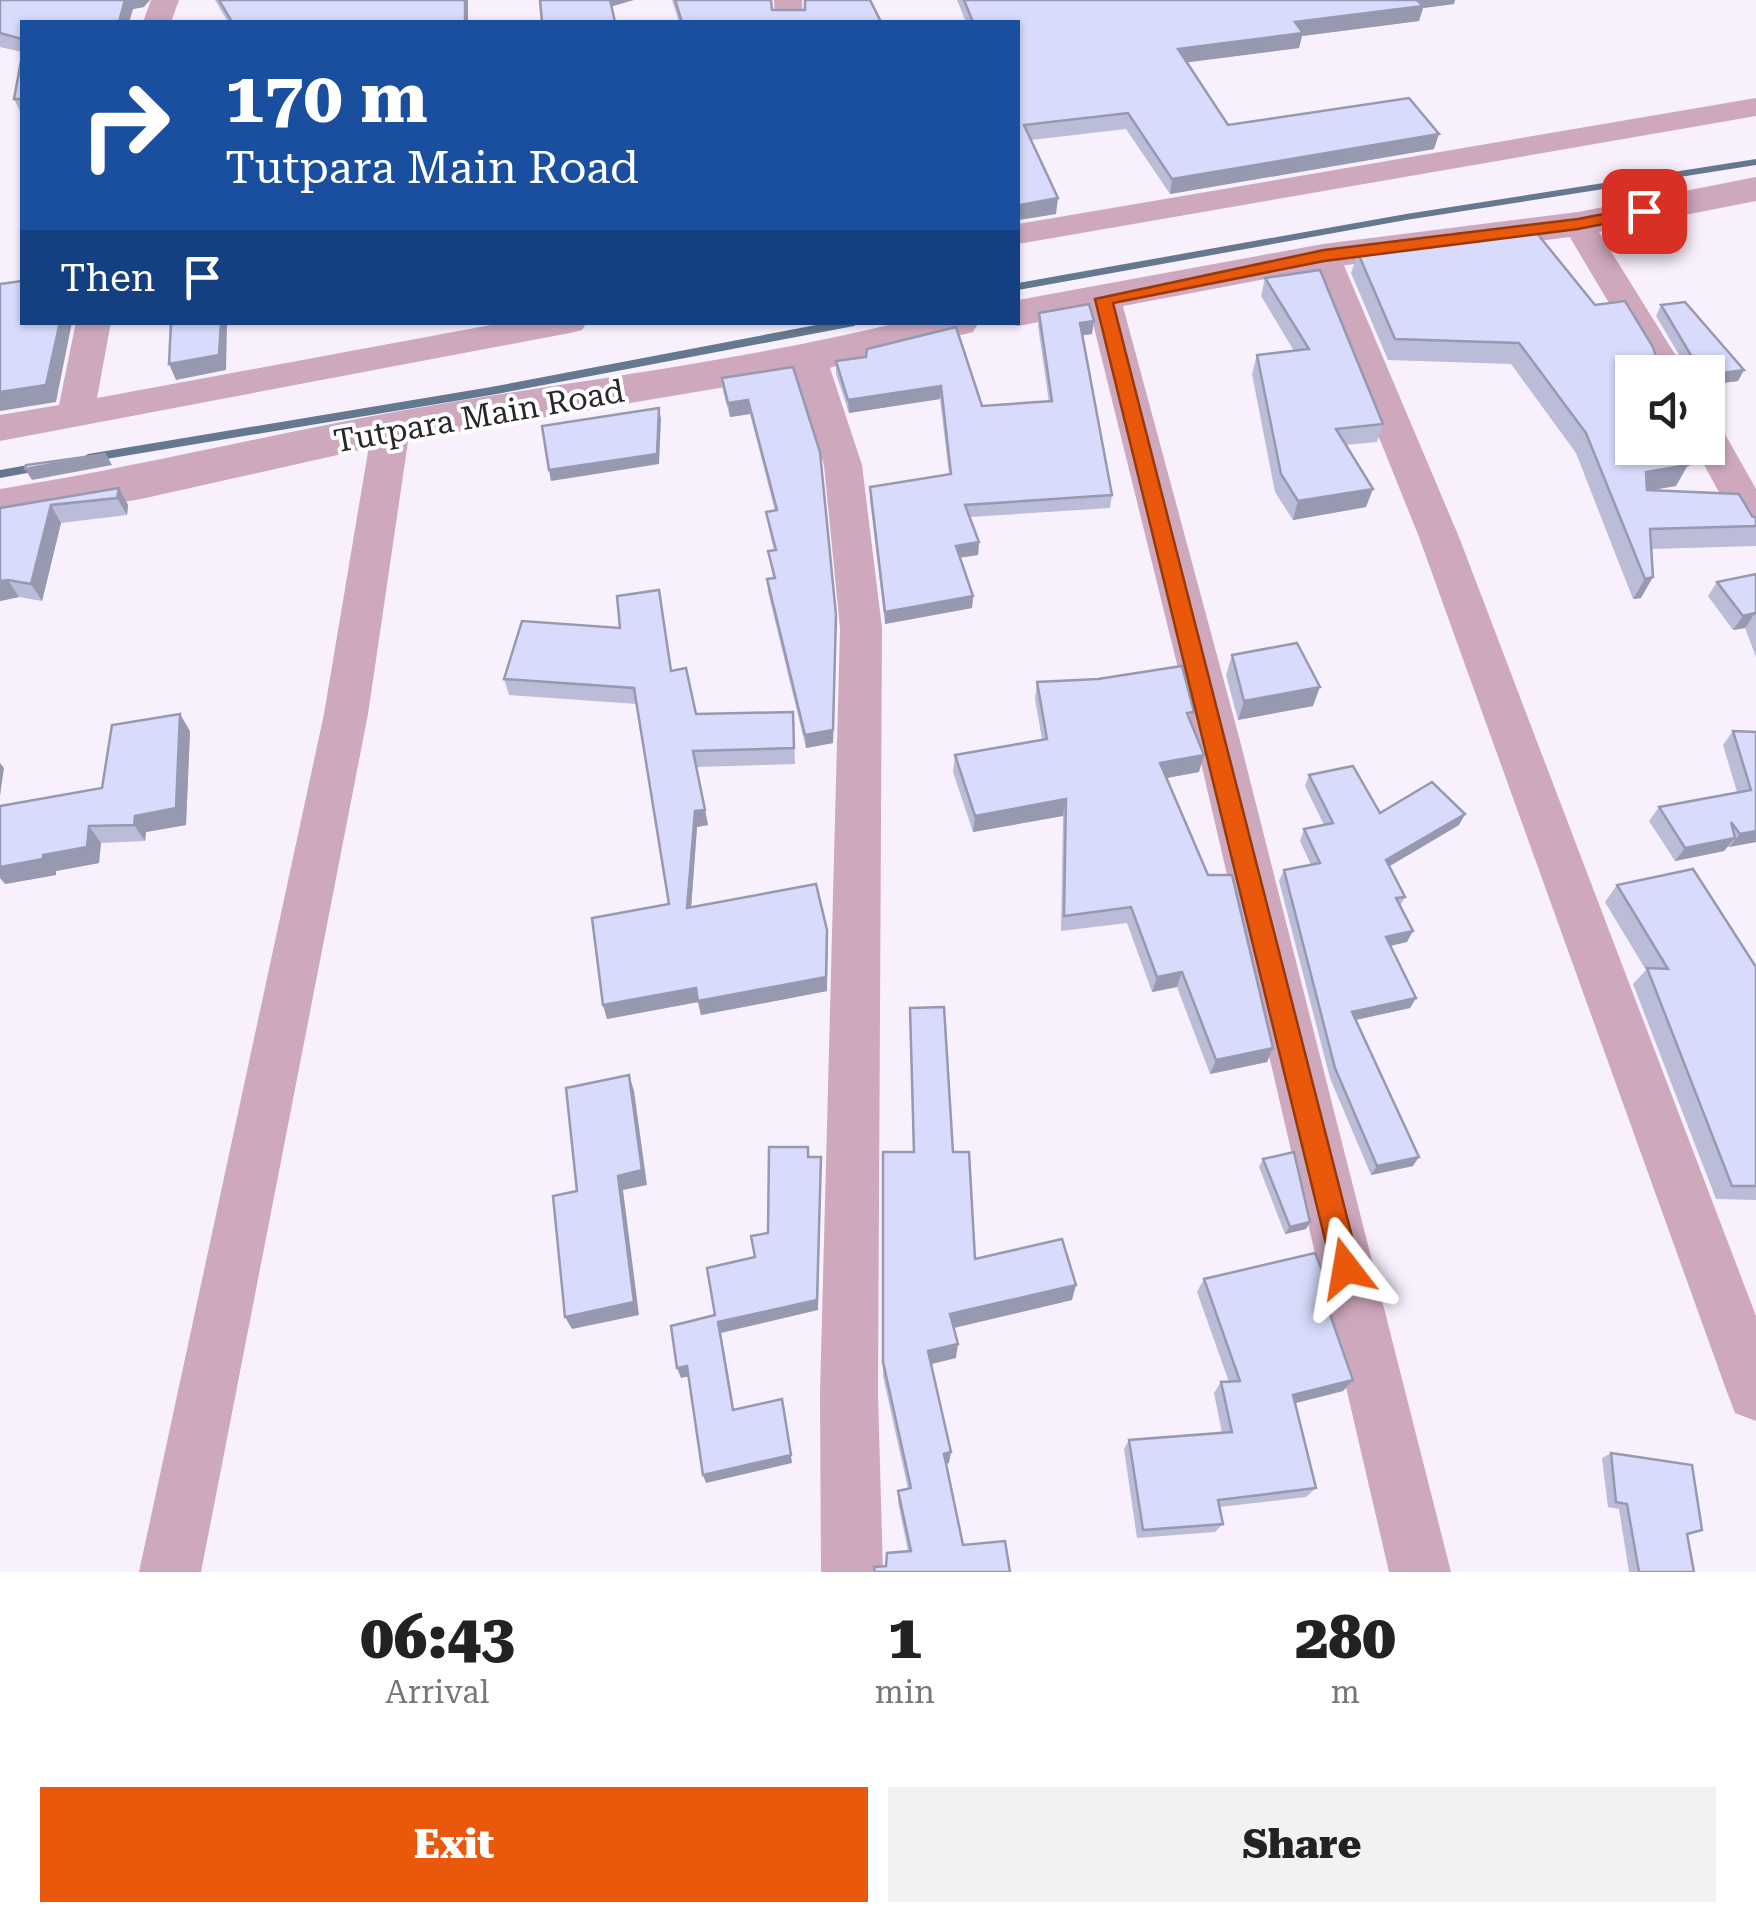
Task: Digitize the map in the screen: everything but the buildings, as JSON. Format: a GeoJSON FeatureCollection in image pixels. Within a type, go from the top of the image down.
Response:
{"type":"FeatureCollection","features":[{"type":"Feature","properties":{"kind":"street"},"geometry":{"type":"LineString","coordinates":[[1020,234],[1298,190],[1756,107]]}},
{"type":"Feature","properties":{"kind":"street"},"geometry":{"type":"LineString","coordinates":[[1020,313],[1324,256],[1578,224],[1750,190]]}},
{"type":"Feature","properties":{"kind":"street"},"geometry":{"type":"LineString","coordinates":[[1578,224],[1658,355]]}},
{"type":"Feature","properties":{"kind":"street"},"geometry":{"type":"LineString","coordinates":[[1324,256],[1438,537],[1756,1392]]}},
{"type":"Feature","properties":{"kind":"street"},"geometry":{"type":"LineString","coordinates":[[1104,299],[1216,737],[1420,1572]]}},
{"type":"Feature","properties":{"kind":"street"},"geometry":{"type":"LineString","coordinates":[[75,416],[93,325]]}},
{"type":"Feature","properties":{"kind":"street"},"geometry":{"type":"LineString","coordinates":[[0,428],[554,325]]}},
{"type":"Feature","properties":{"kind":"street","name":"Tutpara Main Road"},"geometry":{"type":"LineString","coordinates":[[0,506],[141,484],[391,428],[808,358],[942,325]]}},
{"type":"Feature","properties":{"kind":"street"},"geometry":{"type":"LineString","coordinates":[[808,358],[843,464],[861,628],[849,1394],[852,1572]]}},
{"type":"Feature","properties":{"kind":"street"},"geometry":{"type":"LineString","coordinates":[[170,1572],[346,714],[391,428]]}},
{"type":"Feature","properties":{"kind":"street"},"geometry":{"type":"LineString","coordinates":[[1724,465],[1756,525]]}},
{"type":"Feature","properties":{"kind":"waterway"},"geometry":{"type":"LineString","coordinates":[[1020,287],[1406,217],[1756,162]]}},
{"type":"Feature","properties":{"kind":"waterway"},"geometry":{"type":"LineString","coordinates":[[88,458],[491,391],[838,325]]}},
{"type":"Feature","properties":{"kind":"waterway"},"geometry":{"type":"LineString","coordinates":[[0,474],[45,466]]}},
{"type":"Feature","properties":{"kind":"route"},"geometry":{"type":"LineString","coordinates":[[1346,1268],[1104,299],[1324,256],[1578,224],[1644,211]]}}]}
